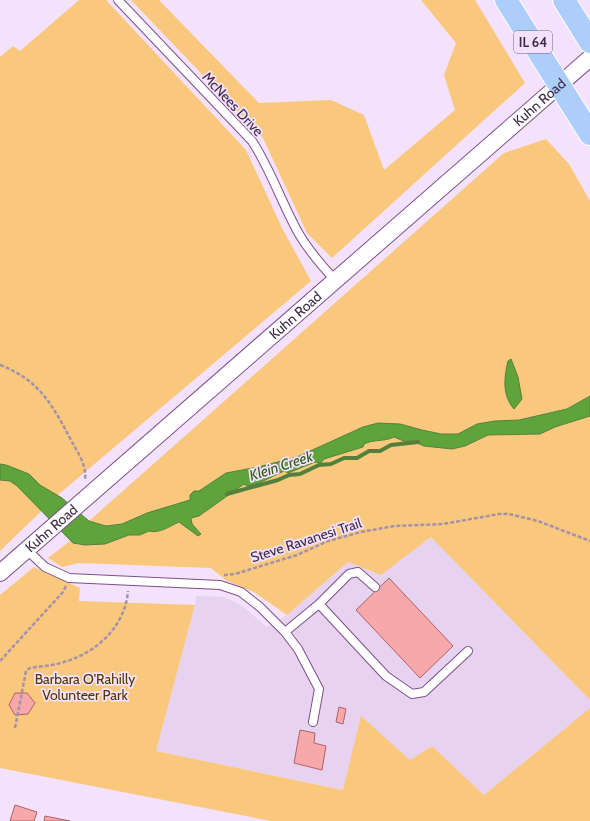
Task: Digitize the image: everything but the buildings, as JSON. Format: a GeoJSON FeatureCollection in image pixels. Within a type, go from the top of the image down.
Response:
{"type":"FeatureCollection","features":[{"type":"Feature","properties":{"kind":"main road","name":"IL 64"},"geometry":{"type":"LineString","coordinates":[[506,0],[590,134]]}},
{"type":"Feature","properties":{"kind":"main road"},"geometry":{"type":"LineString","coordinates":[[564,0],[590,42]]}},
{"type":"Feature","properties":{"kind":"street","name":"Kuhn Road"},"geometry":{"type":"LineString","coordinates":[[0,573],[590,58]]}},
{"type":"Feature","properties":{"kind":"lane","name":"McNees Drive"},"geometry":{"type":"LineString","coordinates":[[118,0],[252,141],[260,154],[299,234],[311,252],[335,280]]}},
{"type":"Feature","properties":{"kind":"lane"},"geometry":{"type":"LineString","coordinates":[[27,550],[45,567],[69,578],[128,582],[220,585],[241,592],[260,607],[285,632],[298,649],[319,689],[313,722]]}},
{"type":"Feature","properties":{"kind":"lane"},"geometry":{"type":"LineString","coordinates":[[285,632],[319,604],[349,574],[358,572],[375,587]]}},
{"type":"Feature","properties":{"kind":"lane"},"geometry":{"type":"LineString","coordinates":[[319,604],[386,676],[412,694],[424,692],[468,651]]}},
{"type":"Feature","properties":{"kind":"path"},"geometry":{"type":"LineString","coordinates":[[0,364],[20,374],[42,393],[53,406],[84,468],[84,482]]}},
{"type":"Feature","properties":{"kind":"path","name":"Steve Ravanesi Trail"},"geometry":{"type":"LineString","coordinates":[[221,575],[235,574],[297,555],[328,541],[361,532],[394,526],[443,524],[499,514],[509,514],[538,521],[590,541]]}},
{"type":"Feature","properties":{"kind":"path"},"geometry":{"type":"LineString","coordinates":[[15,728],[26,671],[30,668],[66,662],[81,655],[108,636],[116,628],[124,614],[127,603],[128,582]]}},
{"type":"Feature","properties":{"kind":"path"},"geometry":{"type":"LineString","coordinates":[[0,661],[63,592],[66,585]]}},
{"type":"Feature","properties":{"kind":"shaded area"},"geometry":{"type":"Polygon","coordinates":[[[431,537],[590,700],[590,708],[484,795],[432,746],[410,760],[361,717],[344,790],[156,751],[195,605],[196,596],[224,597],[241,605],[267,627],[287,615],[348,562],[381,575],[431,537]]]}},
{"type":"Feature","properties":{"kind":"green space"},"geometry":{"type":"Polygon","coordinates":[[[79,0],[106,0],[246,150],[282,228],[311,281],[59,494],[0,551],[0,57],[13,46],[20,51],[79,0]]]}},
{"type":"Feature","properties":{"kind":"green space"},"geometry":{"type":"Polygon","coordinates":[[[131,0],[159,0],[259,103],[331,100],[364,115],[384,170],[455,110],[444,75],[456,43],[421,0],[475,0],[525,83],[332,258],[307,233],[263,138],[131,0]]]}},
{"type":"Feature","properties":{"kind":"green space"},"geometry":{"type":"Polygon","coordinates":[[[546,139],[569,164],[590,201],[590,396],[567,409],[519,420],[495,421],[477,424],[458,434],[441,434],[400,424],[378,423],[363,427],[297,457],[226,473],[199,491],[190,500],[147,513],[122,524],[106,526],[89,521],[504,153],[546,139]]]}},
{"type":"Feature","properties":{"kind":"green space"},"geometry":{"type":"Polygon","coordinates":[[[590,416],[590,700],[431,537],[381,575],[348,562],[287,615],[254,592],[227,581],[211,568],[79,563],[62,567],[48,558],[70,541],[81,545],[104,544],[128,535],[149,531],[161,531],[180,522],[201,533],[192,524],[191,518],[199,516],[244,484],[257,484],[284,471],[295,470],[316,462],[321,463],[324,459],[363,447],[364,444],[368,442],[386,440],[394,437],[406,441],[410,440],[424,446],[452,449],[488,435],[540,434],[555,427],[590,416]]]}},
{"type":"Feature","properties":{"kind":"green space","name":"Barbara O'Rahilly Volunteer Park"},"geometry":{"type":"Polygon","coordinates":[[[34,567],[80,588],[79,601],[195,605],[156,751],[343,790],[361,716],[410,760],[432,746],[484,795],[590,708],[590,821],[271,821],[0,768],[0,595],[34,567]]]}},
{"type":"Feature","properties":{"kind":"water"},"geometry":{"type":"Polygon","coordinates":[[[511,359],[518,377],[522,399],[514,409],[507,398],[505,386],[508,361],[511,359]]]}},
{"type":"Feature","properties":{"kind":"water"},"geometry":{"type":"Polygon","coordinates":[[[590,396],[590,416],[555,427],[540,434],[488,435],[465,446],[452,449],[424,446],[410,440],[406,442],[394,437],[386,440],[368,442],[364,444],[363,447],[324,459],[321,463],[315,462],[288,473],[284,471],[257,484],[247,486],[244,484],[199,516],[191,518],[192,524],[201,534],[198,536],[179,522],[161,531],[149,531],[140,535],[129,535],[105,544],[85,545],[73,543],[17,486],[10,481],[0,480],[0,464],[6,465],[29,474],[40,485],[62,498],[89,521],[106,526],[122,524],[147,513],[190,500],[190,495],[194,491],[199,491],[226,473],[297,457],[363,427],[378,423],[400,424],[441,434],[458,434],[477,424],[495,421],[519,420],[567,409],[590,396]]]}},
{"type":"Feature","properties":{"kind":"waterway","name":"Klein Creek"},"geometry":{"type":"LineString","coordinates":[[227,494],[278,480],[289,475],[300,474],[319,465],[331,464],[344,458],[357,458],[369,451],[380,451],[391,445],[418,442]]}}]}
